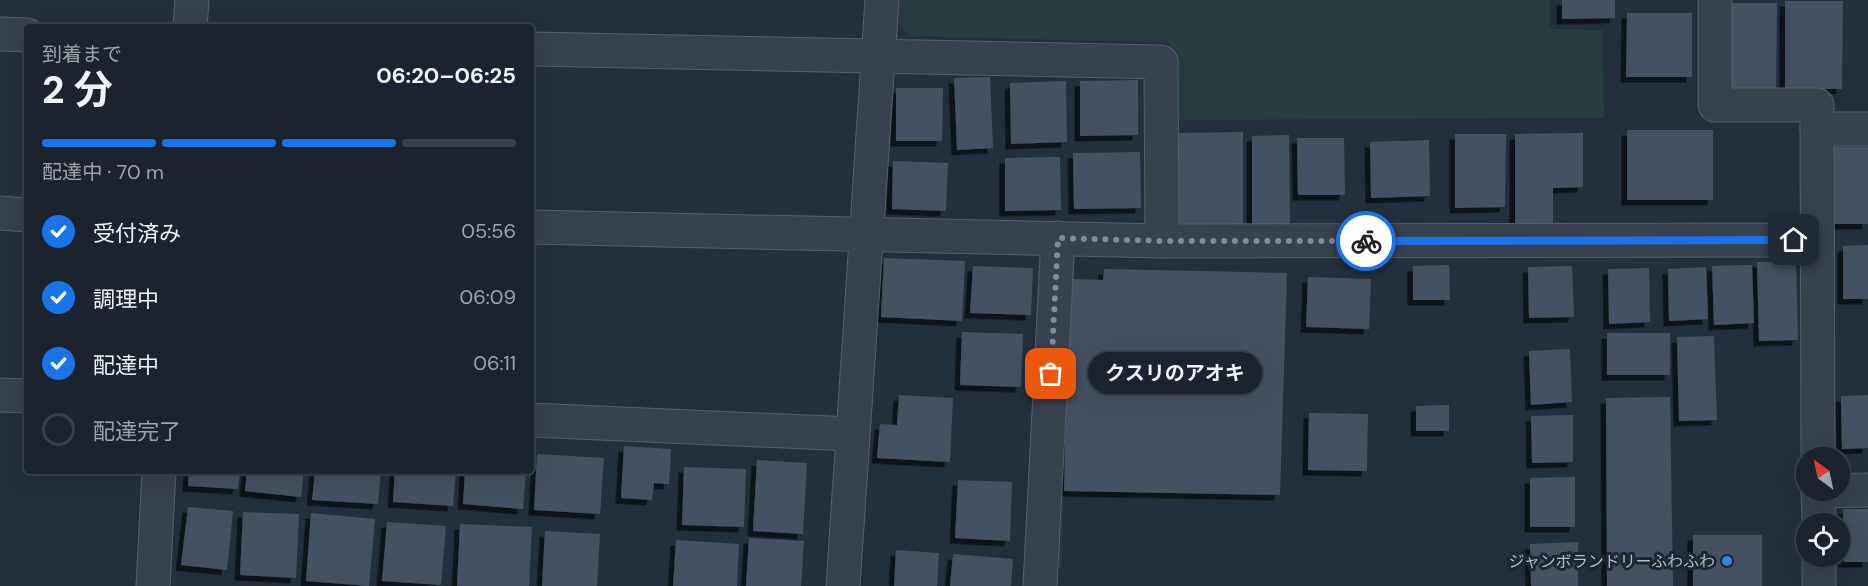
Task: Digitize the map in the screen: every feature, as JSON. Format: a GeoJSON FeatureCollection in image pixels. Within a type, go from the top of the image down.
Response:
{"type":"FeatureCollection","features":[{"type":"Feature","properties":{"kind":"street"},"geometry":{"type":"LineString","coordinates":[[190,24],[192,0]]}},
{"type":"Feature","properties":{"kind":"street"},"geometry":{"type":"LineString","coordinates":[[843,586],[882,0]]}},
{"type":"Feature","properties":{"kind":"street"},"geometry":{"type":"LineString","coordinates":[[1714,0],[1715,105],[1817,105],[1818,447]]}},
{"type":"Feature","properties":{"kind":"street"},"geometry":{"type":"LineString","coordinates":[[0,34],[24,35]]}},
{"type":"Feature","properties":{"kind":"street"},"geometry":{"type":"LineString","coordinates":[[534,49],[1161,62],[1162,241]]}},
{"type":"Feature","properties":{"kind":"street"},"geometry":{"type":"LineString","coordinates":[[1817,129],[1868,129]]}},
{"type":"Feature","properties":{"kind":"street"},"geometry":{"type":"LineString","coordinates":[[0,213],[24,214]]}},
{"type":"Feature","properties":{"kind":"street"},"geometry":{"type":"LineString","coordinates":[[534,227],[1162,241],[1817,240]]}},
{"type":"Feature","properties":{"kind":"street"},"geometry":{"type":"LineString","coordinates":[[1040,586],[1058,238]]}},
{"type":"Feature","properties":{"kind":"street"},"geometry":{"type":"LineString","coordinates":[[0,395],[24,396]]}},
{"type":"Feature","properties":{"kind":"street"},"geometry":{"type":"LineString","coordinates":[[534,420],[852,435]]}},
{"type":"Feature","properties":{"kind":"street"},"geometry":{"type":"LineString","coordinates":[[153,586],[159,474]]}},
{"type":"Feature","properties":{"kind":"street"},"geometry":{"type":"LineString","coordinates":[[1850,490],[1868,490]]}},
{"type":"Feature","properties":{"kind":"street"},"geometry":{"type":"LineString","coordinates":[[1819,567],[1819,586]]}},
{"type":"Feature","properties":{"kind":"green space"},"geometry":{"type":"Polygon","coordinates":[[[900,0],[1550,0],[1550,29],[1602,30],[1604,118],[1173,120],[1169,43],[910,36],[898,23],[900,0]]]}},
{"type":"Feature","properties":{"kind":"green space"},"geometry":{"type":"Polygon","coordinates":[[[1069,279],[1062,568],[1052,567],[1069,279]]]}},
{"type":"Feature","properties":{"kind":"building"},"geometry":{"type":"Polygon","coordinates":[[[1562,0],[1615,0],[1615,18],[1562,19],[1562,0]]]}},
{"type":"Feature","properties":{"kind":"building"},"geometry":{"type":"Polygon","coordinates":[[[1785,1],[1843,1],[1842,89],[1785,89],[1785,1]]]}},
{"type":"Feature","properties":{"kind":"building"},"geometry":{"type":"Polygon","coordinates":[[[1729,3],[1777,3],[1776,92],[1729,92],[1729,3]]]}},
{"type":"Feature","properties":{"kind":"building"},"geometry":{"type":"Polygon","coordinates":[[[1627,13],[1692,13],[1692,77],[1626,77],[1627,13]]]}},
{"type":"Feature","properties":{"kind":"building"},"geometry":{"type":"Polygon","coordinates":[[[990,77],[993,148],[957,150],[954,78],[990,77]]]}},
{"type":"Feature","properties":{"kind":"building"},"geometry":{"type":"Polygon","coordinates":[[[1138,80],[1138,135],[1080,136],[1080,81],[1138,80]]]}},
{"type":"Feature","properties":{"kind":"building"},"geometry":{"type":"Polygon","coordinates":[[[1066,81],[1067,142],[1011,144],[1010,83],[1066,81]]]}},
{"type":"Feature","properties":{"kind":"building"},"geometry":{"type":"Polygon","coordinates":[[[896,88],[943,88],[942,141],[896,141],[896,88]]]}},
{"type":"Feature","properties":{"kind":"building"},"geometry":{"type":"Polygon","coordinates":[[[1627,130],[1713,130],[1713,200],[1627,200],[1627,130]]]}},
{"type":"Feature","properties":{"kind":"building"},"geometry":{"type":"Polygon","coordinates":[[[1243,132],[1243,228],[1175,229],[1175,133],[1243,132]]]}},
{"type":"Feature","properties":{"kind":"building"},"geometry":{"type":"Polygon","coordinates":[[[1583,133],[1583,187],[1553,188],[1553,224],[1515,224],[1515,134],[1583,133]]]}},
{"type":"Feature","properties":{"kind":"building"},"geometry":{"type":"Polygon","coordinates":[[[1455,134],[1506,134],[1505,207],[1455,208],[1455,134]]]}},
{"type":"Feature","properties":{"kind":"building"},"geometry":{"type":"Polygon","coordinates":[[[1289,135],[1290,228],[1252,229],[1252,136],[1289,135]]]}},
{"type":"Feature","properties":{"kind":"building"},"geometry":{"type":"Polygon","coordinates":[[[1297,138],[1344,138],[1345,195],[1298,195],[1297,138]]]}},
{"type":"Feature","properties":{"kind":"building"},"geometry":{"type":"Polygon","coordinates":[[[1429,140],[1430,196],[1371,198],[1370,142],[1429,140]]]}},
{"type":"Feature","properties":{"kind":"building"},"geometry":{"type":"Polygon","coordinates":[[[1832,147],[1868,147],[1868,224],[1833,224],[1832,147]]]}},
{"type":"Feature","properties":{"kind":"building"},"geometry":{"type":"Polygon","coordinates":[[[1140,152],[1141,208],[1074,209],[1073,153],[1140,152]]]}},
{"type":"Feature","properties":{"kind":"building"},"geometry":{"type":"Polygon","coordinates":[[[1060,157],[1061,210],[1005,211],[1005,158],[1060,157]]]}},
{"type":"Feature","properties":{"kind":"building"},"geometry":{"type":"Polygon","coordinates":[[[893,161],[948,163],[946,211],[892,209],[893,161]]]}},
{"type":"Feature","properties":{"kind":"building"},"geometry":{"type":"Polygon","coordinates":[[[1868,245],[1868,299],[1843,299],[1843,246],[1868,245]]]}},
{"type":"Feature","properties":{"kind":"building"},"geometry":{"type":"Polygon","coordinates":[[[884,258],[965,261],[962,321],[881,317],[884,258]]]}},
{"type":"Feature","properties":{"kind":"building"},"geometry":{"type":"Polygon","coordinates":[[[1796,261],[1798,340],[1759,341],[1757,262],[1796,261]]]}},
{"type":"Feature","properties":{"kind":"building"},"geometry":{"type":"Polygon","coordinates":[[[1449,265],[1450,300],[1413,300],[1413,266],[1449,265]]]}},
{"type":"Feature","properties":{"kind":"building"},"geometry":{"type":"Polygon","coordinates":[[[1752,265],[1754,323],[1714,325],[1712,266],[1752,265]]]}},
{"type":"Feature","properties":{"kind":"building"},"geometry":{"type":"Polygon","coordinates":[[[973,266],[1033,268],[1031,315],[970,313],[973,266]]]}},
{"type":"Feature","properties":{"kind":"building"},"geometry":{"type":"Polygon","coordinates":[[[1572,266],[1574,317],[1529,318],[1528,267],[1572,266]]]}},
{"type":"Feature","properties":{"kind":"building"},"geometry":{"type":"Polygon","coordinates":[[[1706,267],[1708,319],[1669,321],[1668,269],[1706,267]]]}},
{"type":"Feature","properties":{"kind":"building"},"geometry":{"type":"Polygon","coordinates":[[[1649,268],[1650,322],[1609,324],[1608,269],[1649,268]]]}},
{"type":"Feature","properties":{"kind":"building"},"geometry":{"type":"Polygon","coordinates":[[[1104,269],[1287,273],[1280,495],[1064,491],[1069,279],[1103,280],[1104,269]]]}},
{"type":"Feature","properties":{"kind":"building"},"geometry":{"type":"Polygon","coordinates":[[[1308,277],[1371,279],[1369,329],[1306,327],[1308,277]]]}},
{"type":"Feature","properties":{"kind":"building"},"geometry":{"type":"Polygon","coordinates":[[[962,332],[1023,334],[1021,387],[960,385],[962,332]]]}},
{"type":"Feature","properties":{"kind":"building"},"geometry":{"type":"Polygon","coordinates":[[[1607,333],[1670,333],[1670,375],[1607,375],[1607,333]]]}},
{"type":"Feature","properties":{"kind":"building"},"geometry":{"type":"Polygon","coordinates":[[[1714,336],[1717,420],[1679,421],[1677,337],[1714,336]]]}},
{"type":"Feature","properties":{"kind":"building"},"geometry":{"type":"Polygon","coordinates":[[[1570,349],[1572,402],[1531,405],[1529,351],[1570,349]]]}},
{"type":"Feature","properties":{"kind":"building"},"geometry":{"type":"Polygon","coordinates":[[[899,395],[953,398],[950,462],[877,458],[880,424],[897,425],[899,395]]]}},
{"type":"Feature","properties":{"kind":"building"},"geometry":{"type":"Polygon","coordinates":[[[1868,395],[1868,448],[1842,447],[1841,396],[1868,395]]]}},
{"type":"Feature","properties":{"kind":"building"},"geometry":{"type":"Polygon","coordinates":[[[1670,397],[1673,586],[1607,586],[1606,398],[1670,397]]]}},
{"type":"Feature","properties":{"kind":"building"},"geometry":{"type":"Polygon","coordinates":[[[1449,405],[1449,431],[1416,431],[1416,406],[1449,405]]]}},
{"type":"Feature","properties":{"kind":"building"},"geometry":{"type":"Polygon","coordinates":[[[1309,413],[1368,414],[1367,471],[1308,470],[1309,413]]]}},
{"type":"Feature","properties":{"kind":"building"},"geometry":{"type":"Polygon","coordinates":[[[1573,415],[1573,462],[1532,463],[1531,416],[1573,415]]]}},
{"type":"Feature","properties":{"kind":"building"},"geometry":{"type":"Polygon","coordinates":[[[624,446],[671,449],[669,484],[654,483],[652,500],[621,498],[624,446]]]}},
{"type":"Feature","properties":{"kind":"building"},"geometry":{"type":"Polygon","coordinates":[[[537,454],[604,458],[600,514],[534,510],[537,454]]]}},
{"type":"Feature","properties":{"kind":"building"},"geometry":{"type":"Polygon","coordinates":[[[757,460],[807,463],[803,534],[753,531],[757,460]]]}},
{"type":"Feature","properties":{"kind":"building"},"geometry":{"type":"Polygon","coordinates":[[[684,467],[746,469],[744,527],[682,525],[684,467]]]}},
{"type":"Feature","properties":{"kind":"building"},"geometry":{"type":"Polygon","coordinates":[[[189,474],[240,474],[238,489],[188,486],[189,474]]]}},
{"type":"Feature","properties":{"kind":"building"},"geometry":{"type":"Polygon","coordinates":[[[247,474],[304,474],[301,497],[245,491],[247,474]]]}},
{"type":"Feature","properties":{"kind":"building"},"geometry":{"type":"Polygon","coordinates":[[[315,474],[381,474],[378,504],[312,500],[315,474]]]}},
{"type":"Feature","properties":{"kind":"building"},"geometry":{"type":"Polygon","coordinates":[[[395,474],[456,474],[453,506],[393,502],[395,474]]]}},
{"type":"Feature","properties":{"kind":"building"},"geometry":{"type":"Polygon","coordinates":[[[465,474],[526,474],[523,509],[463,504],[465,474]]]}},
{"type":"Feature","properties":{"kind":"building"},"geometry":{"type":"Polygon","coordinates":[[[1575,477],[1575,527],[1530,527],[1530,478],[1575,477]]]}},
{"type":"Feature","properties":{"kind":"building"},"geometry":{"type":"Polygon","coordinates":[[[958,480],[1012,482],[1010,541],[955,538],[958,480]]]}},
{"type":"Feature","properties":{"kind":"building"},"geometry":{"type":"Polygon","coordinates":[[[188,507],[233,511],[227,570],[181,565],[188,507]]]}},
{"type":"Feature","properties":{"kind":"building"},"geometry":{"type":"Polygon","coordinates":[[[1843,509],[1868,509],[1868,562],[1850,562],[1850,513],[1843,513],[1843,509]]]}},
{"type":"Feature","properties":{"kind":"building"},"geometry":{"type":"Polygon","coordinates":[[[243,512],[299,514],[296,578],[240,575],[243,512]]]}},
{"type":"Feature","properties":{"kind":"building"},"geometry":{"type":"Polygon","coordinates":[[[311,513],[375,519],[369,586],[306,581],[311,513]]]}},
{"type":"Feature","properties":{"kind":"building"},"geometry":{"type":"Polygon","coordinates":[[[387,522],[446,526],[441,585],[382,581],[387,522]]]}},
{"type":"Feature","properties":{"kind":"building"},"geometry":{"type":"Polygon","coordinates":[[[460,524],[532,527],[529,586],[457,586],[460,524]]]}},
{"type":"Feature","properties":{"kind":"building"},"geometry":{"type":"Polygon","coordinates":[[[545,531],[600,534],[597,586],[542,586],[545,531]]]}},
{"type":"Feature","properties":{"kind":"building","name":"ジャンボランドリーふわふわ"},"geometry":{"type":"Polygon","coordinates":[[[1693,535],[1762,535],[1762,586],[1693,586],[1693,535]]]}},
{"type":"Feature","properties":{"kind":"building"},"geometry":{"type":"Polygon","coordinates":[[[749,538],[804,541],[801,586],[746,586],[749,538]]]}},
{"type":"Feature","properties":{"kind":"building"},"geometry":{"type":"Polygon","coordinates":[[[676,540],[739,544],[737,586],[673,586],[676,540]]]}},
{"type":"Feature","properties":{"kind":"building"},"geometry":{"type":"Polygon","coordinates":[[[1578,542],[1578,586],[1531,586],[1530,544],[1578,542]]]}},
{"type":"Feature","properties":{"kind":"building"},"geometry":{"type":"Polygon","coordinates":[[[896,550],[939,553],[937,586],[894,586],[896,550]]]}},
{"type":"Feature","properties":{"kind":"building"},"geometry":{"type":"Polygon","coordinates":[[[953,554],[1013,559],[1011,586],[950,586],[953,554]]]}},
{"type":"Feature","properties":{"kind":"way so far"},"geometry":{"type":"LineString","coordinates":[[1051,374],[1058,238],[1162,241],[1366,241]]}},
{"type":"Feature","properties":{"kind":"place","name":"クスリのアオキ"},"geometry":{"type":"Point","coordinates":[1051,374]}},
{"type":"Feature","properties":{"kind":"place","name":"ジャンボランドリーふわふわ"},"geometry":{"type":"Point","coordinates":[1727,561]}},
{"type":"Feature","properties":{"kind":"route"},"geometry":{"type":"LineString","coordinates":[[1366,241],[1794,240]]}}]}
